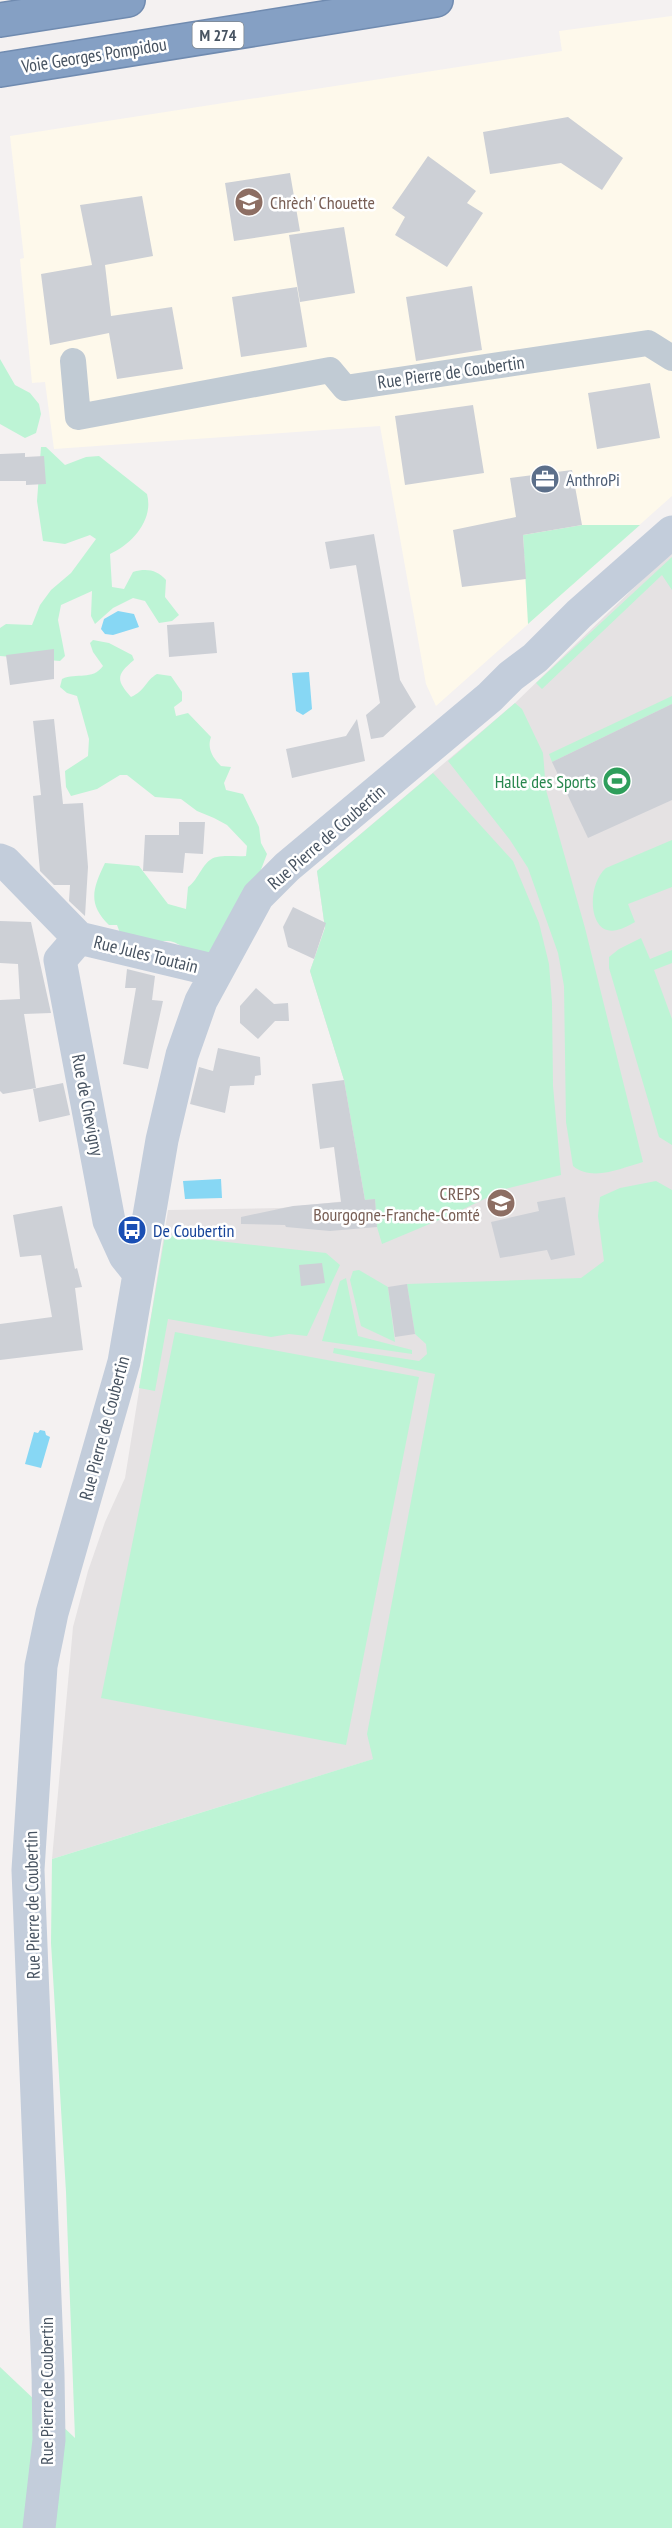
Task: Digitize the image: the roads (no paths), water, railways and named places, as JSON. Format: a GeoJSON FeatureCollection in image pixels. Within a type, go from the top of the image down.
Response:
{"type":"FeatureCollection","features":[{"type":"Feature","properties":{"kind":"highway"},"geometry":{"type":"LineString","coordinates":[[0,20],[128,0]]}},
{"type":"Feature","properties":{"kind":"highway","name":"Voie Georges Pompidou"},"geometry":{"type":"LineString","coordinates":[[0,70],[436,0]]}},
{"type":"Feature","properties":{"kind":"main road","name":"Rue Pierre de Coubertin"},"geometry":{"type":"LineString","coordinates":[[39,2528],[49,2440],[48,2374],[28,1870],[41,1666],[51,1613],[124,1362],[162,1140],[182,1054],[201,1001],[258,896],[287,867],[490,697],[511,676],[536,658],[579,614],[672,532]]}},
{"type":"Feature","properties":{"kind":"main road","name":"Rue Jules Toutain"},"geometry":{"type":"LineString","coordinates":[[0,860],[5,862],[79,938],[217,971]]}},
{"type":"Feature","properties":{"kind":"main road","name":"Rue de Chevigny"},"geometry":{"type":"LineString","coordinates":[[79,938],[60,960],[109,1221],[125,1256],[138,1271]]}},
{"type":"Feature","properties":{"kind":"street","name":"Rue Pierre de Coubertin"},"geometry":{"type":"LineString","coordinates":[[73,361],[78,417],[330,370],[345,387],[648,343],[672,358]]}},
{"type":"Feature","properties":{"kind":"water"},"geometry":{"type":"Polygon","coordinates":[[[118,611],[134,614],[139,627],[113,635],[105,634],[101,629],[104,619],[118,611]]]}},
{"type":"Feature","properties":{"kind":"water"},"geometry":{"type":"Polygon","coordinates":[[[309,672],[312,709],[303,715],[296,711],[292,673],[309,672]]]}},
{"type":"Feature","properties":{"kind":"water"},"geometry":{"type":"Polygon","coordinates":[[[221,1179],[222,1198],[185,1199],[183,1181],[221,1179]]]}},
{"type":"Feature","properties":{"kind":"water"},"geometry":{"type":"Polygon","coordinates":[[[40,1430],[45,1431],[50,1437],[41,1468],[25,1464],[34,1432],[38,1433],[40,1430]]]}},
{"type":"Feature","properties":{"kind":"place","name":"Chrèch' Chouette"},"geometry":{"type":"Point","coordinates":[249,202]}},
{"type":"Feature","properties":{"kind":"place","name":"AnthroPi"},"geometry":{"type":"Point","coordinates":[545,479]}},
{"type":"Feature","properties":{"kind":"place","name":"Halle des Sports"},"geometry":{"type":"Point","coordinates":[617,781]}},
{"type":"Feature","properties":{"kind":"place","name":"CREPS Bourgogne-Franche-Comté"},"geometry":{"type":"Point","coordinates":[501,1203]}},
{"type":"Feature","properties":{"kind":"place","name":"De Coubertin"},"geometry":{"type":"Point","coordinates":[132,1230]}}]}
